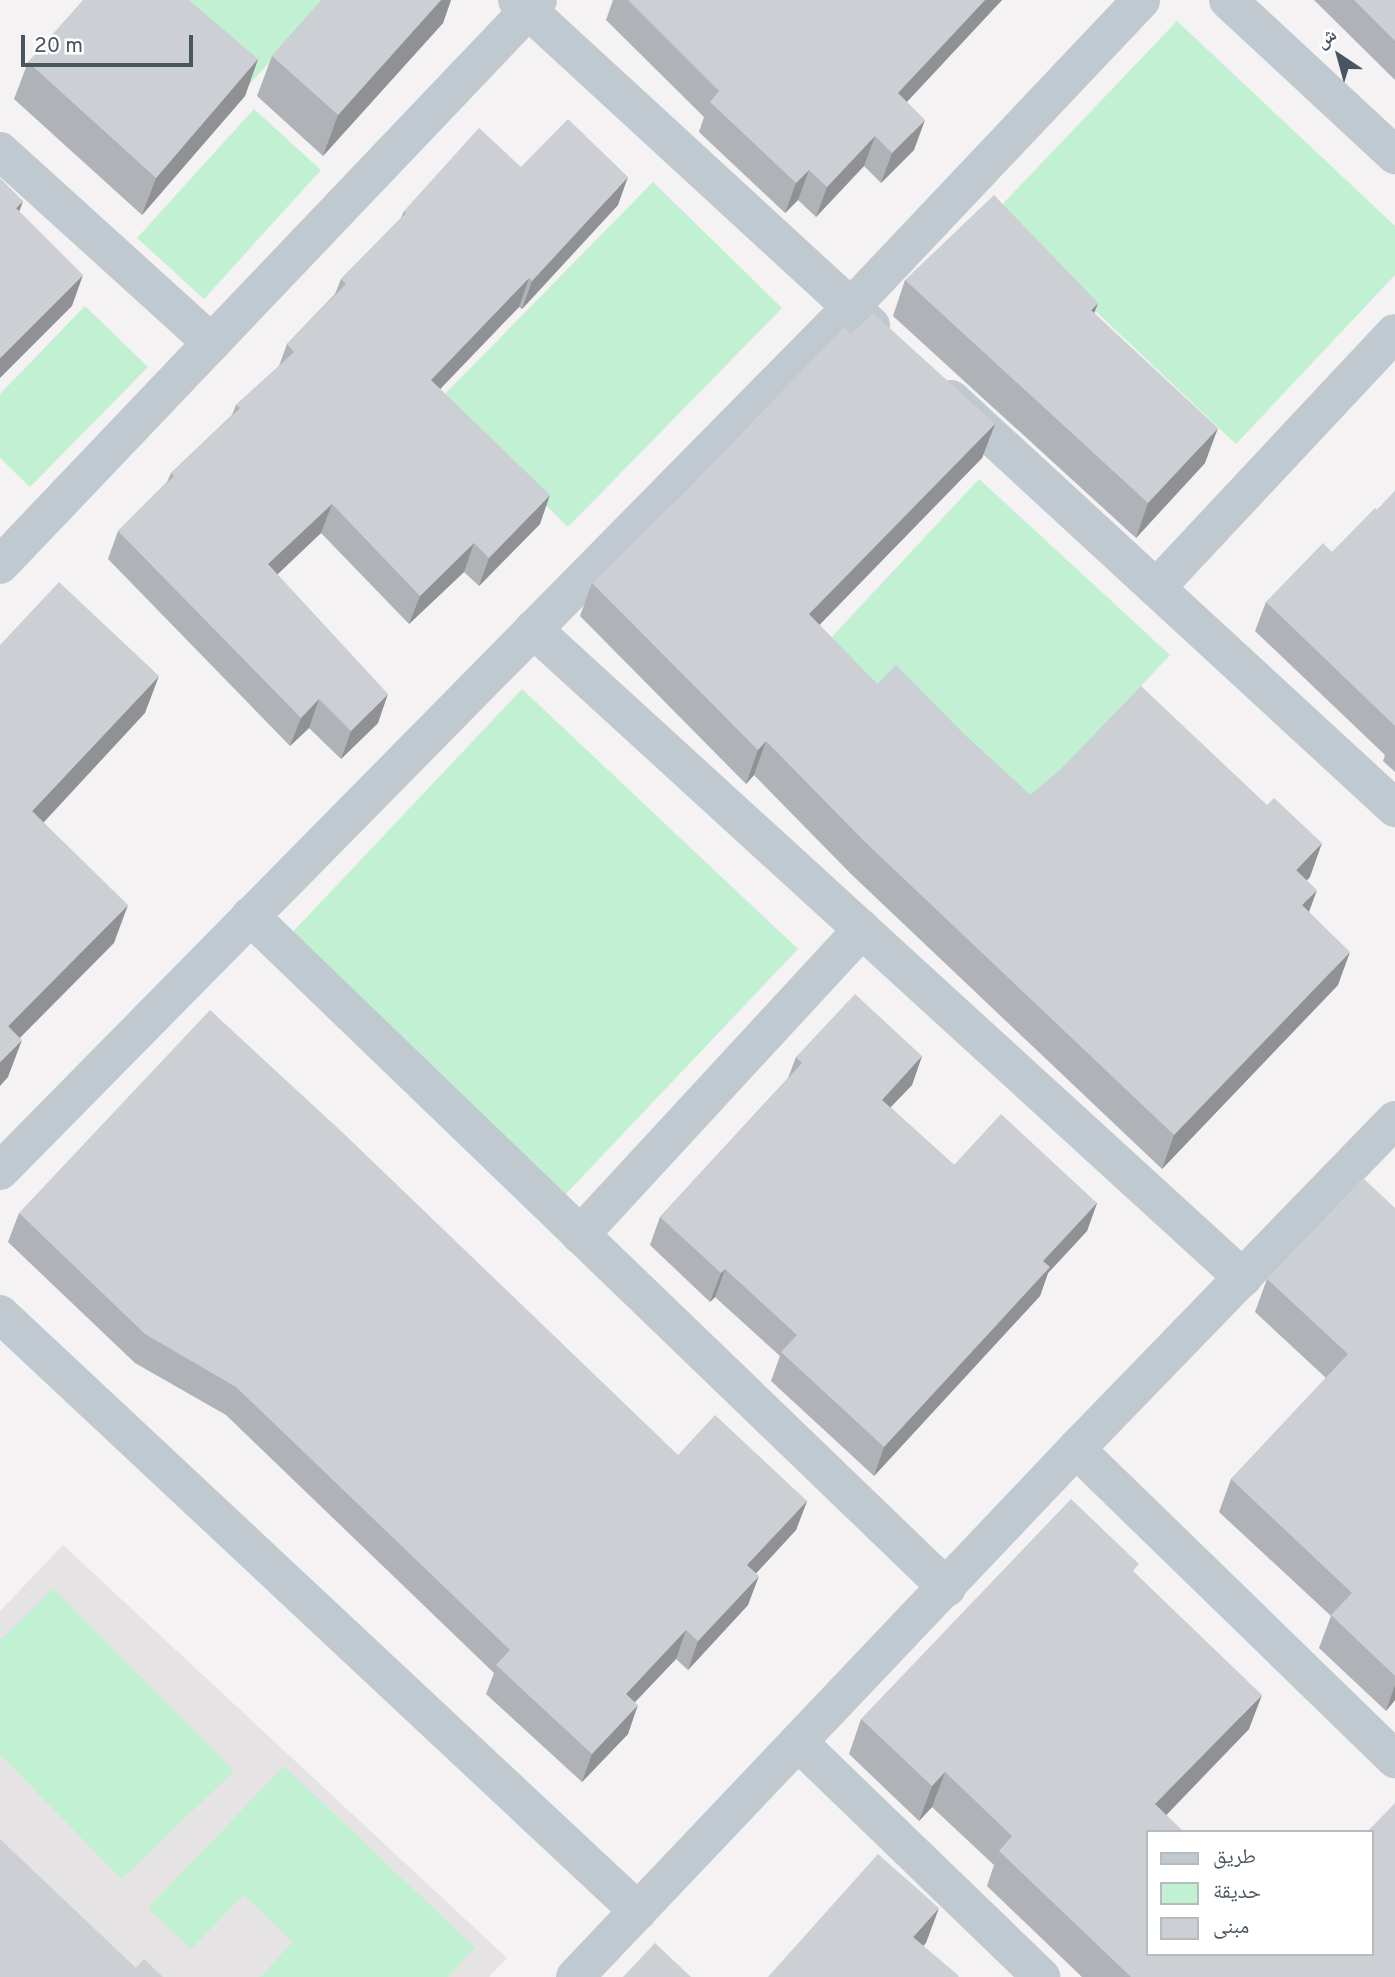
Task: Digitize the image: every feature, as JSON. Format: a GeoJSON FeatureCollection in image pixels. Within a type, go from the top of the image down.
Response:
{"type":"FeatureCollection","features":[{"type":"Feature","properties":{"kind":"street"},"geometry":{"type":"LineString","coordinates":[[0,1171],[851,307],[1141,0]]}},
{"type":"Feature","properties":{"kind":"street"},"geometry":{"type":"LineString","coordinates":[[1228,0],[1395,155]]}},
{"type":"Feature","properties":{"kind":"street"},"geometry":{"type":"LineString","coordinates":[[0,565],[212,343],[528,3],[892,344]]}},
{"type":"Feature","properties":{"kind":"street"},"geometry":{"type":"LineString","coordinates":[[0,151],[212,343]]}},
{"type":"Feature","properties":{"kind":"street"},"geometry":{"type":"LineString","coordinates":[[1156,588],[1395,333]]}},
{"type":"Feature","properties":{"kind":"street"},"geometry":{"type":"LineString","coordinates":[[922,373],[1395,808]]}},
{"type":"Feature","properties":{"kind":"street"},"geometry":{"type":"LineString","coordinates":[[533,629],[1243,1278]]}},
{"type":"Feature","properties":{"kind":"street"},"geometry":{"type":"LineString","coordinates":[[250,916],[947,1588]]}},
{"type":"Feature","properties":{"kind":"street"},"geometry":{"type":"LineString","coordinates":[[580,1234],[862,929]]}},
{"type":"Feature","properties":{"kind":"street"},"geometry":{"type":"LineString","coordinates":[[575,1977],[1076,1449],[1243,1278],[1390,1134]]}},
{"type":"Feature","properties":{"kind":"street"},"geometry":{"type":"LineString","coordinates":[[0,1314],[638,1911]]}},
{"type":"Feature","properties":{"kind":"street"},"geometry":{"type":"LineString","coordinates":[[1076,1449],[1395,1759]]}},
{"type":"Feature","properties":{"kind":"street"},"geometry":{"type":"LineString","coordinates":[[799,1743],[1041,1977]]}},
{"type":"Feature","properties":{"kind":"shaded area"},"geometry":{"type":"Polygon","coordinates":[[[63,1545],[507,1958],[489,1977],[0,1977],[0,1611],[63,1545]]]}},
{"type":"Feature","properties":{"kind":"green space"},"geometry":{"type":"Polygon","coordinates":[[[149,0],[327,0],[246,88],[149,0]]]}},
{"type":"Feature","properties":{"kind":"green space"},"geometry":{"type":"Polygon","coordinates":[[[1177,21],[1395,226],[1395,275],[1236,444],[993,214],[1177,21]]]}},
{"type":"Feature","properties":{"kind":"green space"},"geometry":{"type":"Polygon","coordinates":[[[254,109],[321,170],[204,299],[137,238],[254,109]]]}},
{"type":"Feature","properties":{"kind":"green space"},"geometry":{"type":"Polygon","coordinates":[[[653,182],[782,308],[568,527],[439,400],[653,182]]]}},
{"type":"Feature","properties":{"kind":"green space"},"geometry":{"type":"Polygon","coordinates":[[[85,306],[148,367],[30,487],[0,458],[0,394],[85,306]]]}},
{"type":"Feature","properties":{"kind":"green space"},"geometry":{"type":"Polygon","coordinates":[[[979,479],[1170,655],[1019,818],[828,641],[979,479]]]}},
{"type":"Feature","properties":{"kind":"green space"},"geometry":{"type":"Polygon","coordinates":[[[522,689],[798,949],[563,1197],[288,937],[522,689]]]}},
{"type":"Feature","properties":{"kind":"green space"},"geometry":{"type":"Polygon","coordinates":[[[53,1588],[234,1771],[122,1879],[0,1755],[0,1640],[53,1588]]]}},
{"type":"Feature","properties":{"kind":"green space"},"geometry":{"type":"Polygon","coordinates":[[[284,1766],[475,1948],[448,1977],[260,1977],[293,1942],[244,1895],[191,1949],[148,1908],[284,1766]]]}},
{"type":"Feature","properties":{"kind":"building"},"geometry":{"type":"Polygon","coordinates":[[[83,0],[189,0],[258,59],[156,178],[28,62],[83,0]]]}},
{"type":"Feature","properties":{"kind":"building"},"geometry":{"type":"Polygon","coordinates":[[[322,0],[441,0],[338,115],[272,56],[322,0]]]}},
{"type":"Feature","properties":{"kind":"building"},"geometry":{"type":"Polygon","coordinates":[[[628,0],[985,0],[898,93],[925,120],[892,153],[875,136],[827,187],[809,170],[796,183],[710,102],[719,91],[628,0]]]}},
{"type":"Feature","properties":{"kind":"building"},"geometry":{"type":"Polygon","coordinates":[[[1354,0],[1395,0],[1395,41],[1354,0]]]}},
{"type":"Feature","properties":{"kind":"building"},"geometry":{"type":"Polygon","coordinates":[[[568,119],[628,177],[532,281],[529,278],[431,380],[550,495],[489,558],[474,543],[420,596],[332,504],[268,564],[388,694],[351,731],[319,699],[301,718],[118,531],[174,476],[171,473],[240,408],[236,405],[294,352],[287,344],[346,284],[341,279],[406,213],[404,211],[479,128],[521,167],[568,119]]]}},
{"type":"Feature","properties":{"kind":"building"},"geometry":{"type":"Polygon","coordinates":[[[0,178],[23,201],[16,208],[83,275],[0,358],[0,178]]]}},
{"type":"Feature","properties":{"kind":"building"},"geometry":{"type":"Polygon","coordinates":[[[994,195],[1098,303],[1091,310],[1218,428],[1148,503],[905,280],[994,195]]]}},
{"type":"Feature","properties":{"kind":"building"},"geometry":{"type":"Polygon","coordinates":[[[873,313],[995,424],[809,614],[877,684],[896,665],[968,738],[1030,795],[1062,768],[1141,686],[1267,805],[1274,798],[1322,843],[1296,870],[1317,890],[1302,905],[1350,952],[1174,1135],[863,840],[766,741],[758,750],[592,583],[686,491],[844,327],[851,334],[873,313]]]}},
{"type":"Feature","properties":{"kind":"building"},"geometry":{"type":"Polygon","coordinates":[[[1395,491],[1395,726],[1266,602],[1323,543],[1332,552],[1395,491]]]}},
{"type":"Feature","properties":{"kind":"building"},"geometry":{"type":"Polygon","coordinates":[[[59,582],[159,676],[32,811],[128,905],[8,1026],[22,1040],[0,1062],[0,645],[59,582]]]}},
{"type":"Feature","properties":{"kind":"building"},"geometry":{"type":"Polygon","coordinates":[[[855,994],[922,1056],[882,1100],[954,1165],[1001,1114],[1097,1203],[1043,1261],[1050,1267],[884,1447],[781,1352],[797,1335],[725,1269],[721,1273],[660,1217],[802,1063],[796,1057],[855,994]]]}},
{"type":"Feature","properties":{"kind":"building"},"geometry":{"type":"Polygon","coordinates":[[[210,1010],[342,1132],[678,1455],[715,1415],[807,1501],[747,1565],[759,1576],[698,1641],[686,1630],[626,1694],[638,1705],[592,1754],[496,1665],[510,1650],[236,1387],[145,1334],[19,1213],[210,1010]]]}},
{"type":"Feature","properties":{"kind":"building"},"geometry":{"type":"Polygon","coordinates":[[[1363,1178],[1395,1208],[1395,1676],[1331,1615],[1352,1593],[1231,1479],[1348,1354],[1267,1279],[1363,1178]]]}},
{"type":"Feature","properties":{"kind":"building"},"geometry":{"type":"Polygon","coordinates":[[[1071,1499],[1139,1564],[1133,1571],[1262,1695],[1155,1804],[1182,1830],[1146,1830],[1146,1956],[1374,1956],[1374,1830],[1369,1830],[1395,1803],[1395,1977],[1131,1977],[999,1851],[1012,1836],[945,1772],[932,1786],[861,1719],[1071,1499]]]}},
{"type":"Feature","properties":{"kind":"building"},"geometry":{"type":"Polygon","coordinates":[[[0,1839],[136,1968],[144,1959],[163,1977],[0,1977],[0,1839]]]}},
{"type":"Feature","properties":{"kind":"building"},"geometry":{"type":"Polygon","coordinates":[[[878,1854],[939,1908],[913,1937],[959,1976],[768,1977],[878,1854]]]}},
{"type":"Feature","properties":{"kind":"building"},"geometry":{"type":"Polygon","coordinates":[[[655,1943],[691,1977],[623,1977],[655,1943]]]}}]}
